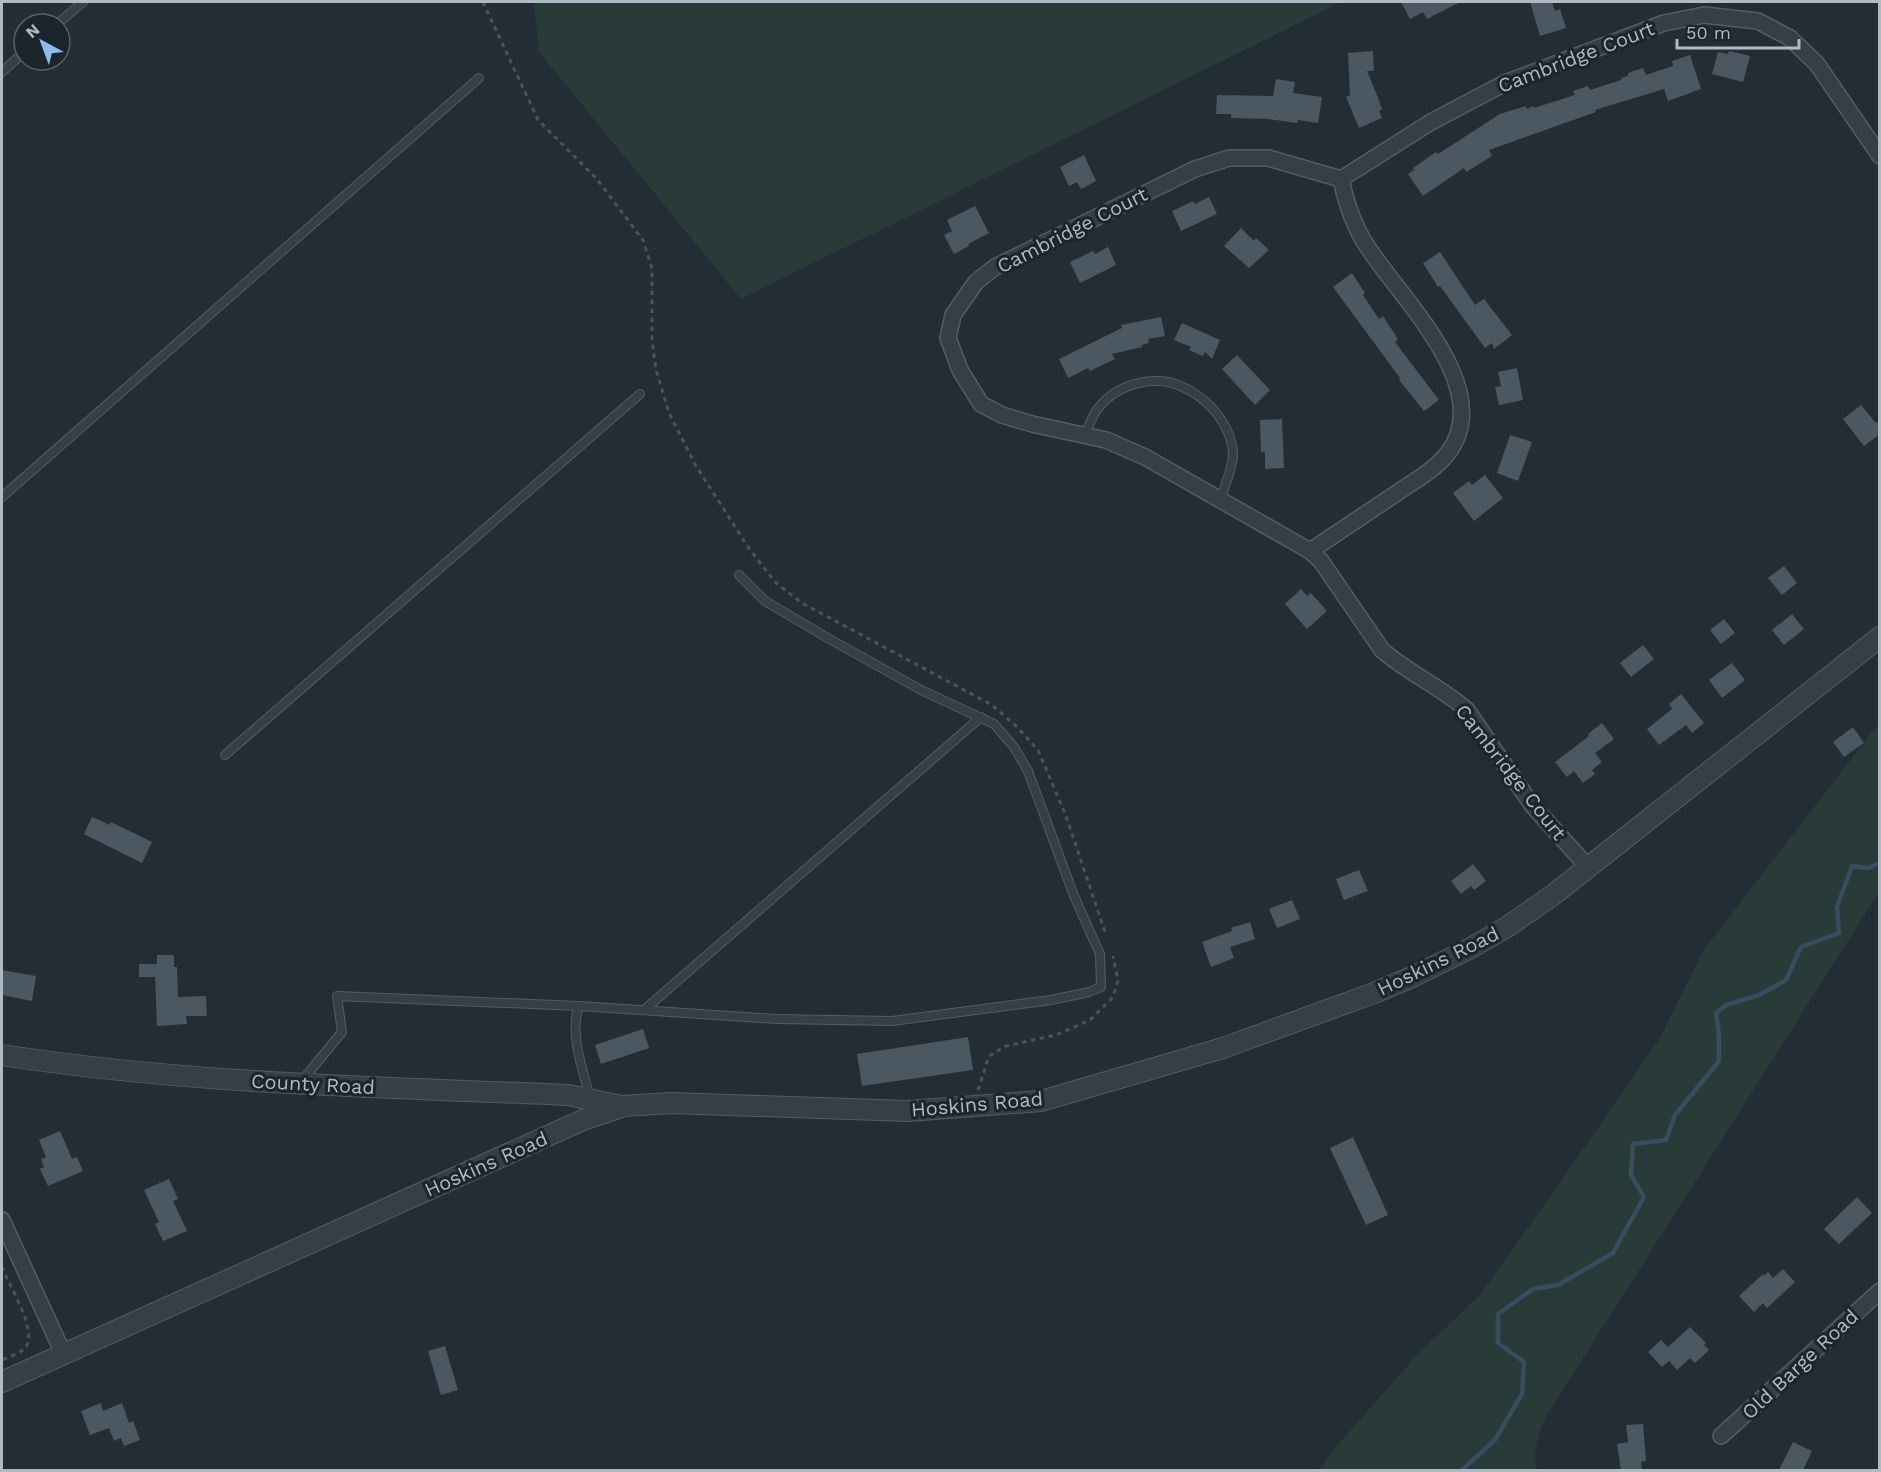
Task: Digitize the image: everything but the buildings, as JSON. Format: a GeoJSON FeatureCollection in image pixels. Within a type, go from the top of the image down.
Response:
{"type":"FeatureCollection","features":[{"type":"Feature","properties":{"kind":"street","name":"Cambridge Court"},"geometry":{"type":"LineString","coordinates":[[1588,867],[1532,805],[1467,710],[1453,698],[1395,662],[1382,650],[1326,567],[1310,551],[1145,457],[1106,440],[1032,424],[1002,415],[981,404],[960,370],[948,338],[953,315],[976,282],[995,267],[1195,169],[1229,158],[1268,158],[1341,179],[1431,122],[1505,83],[1664,23],[1704,15],[1758,21],[1790,38],[1816,64],[1880,156]]}},
{"type":"Feature","properties":{"kind":"street"},"geometry":{"type":"LineString","coordinates":[[1310,551],[1423,475],[1447,454],[1459,434],[1461,412],[1457,382],[1433,334],[1366,246],[1348,211],[1341,179]]}},
{"type":"Feature","properties":{"kind":"street","name":"Hoskins Road"},"geometry":{"type":"LineString","coordinates":[[2,1382],[583,1120],[624,1106],[671,1102],[908,1111],[1041,1101],[1223,1048],[1374,993],[1469,949],[1507,927],[1588,867],[1880,636]]}},
{"type":"Feature","properties":{"kind":"street","name":"County Road"},"geometry":{"type":"LineString","coordinates":[[2,1055],[78,1066],[195,1078],[568,1095],[624,1106]]}},
{"type":"Feature","properties":{"kind":"street"},"geometry":{"type":"LineString","coordinates":[[2,1220],[63,1353]]}},
{"type":"Feature","properties":{"kind":"street","name":"Old Barge Road"},"geometry":{"type":"LineString","coordinates":[[1722,1436],[1880,1291]]}},
{"type":"Feature","properties":{"kind":"lane"},"geometry":{"type":"LineString","coordinates":[[71,12],[83,2]]}},
{"type":"Feature","properties":{"kind":"lane"},"geometry":{"type":"LineString","coordinates":[[2,497],[479,78]]}},
{"type":"Feature","properties":{"kind":"lane"},"geometry":{"type":"LineString","coordinates":[[1085,435],[1098,407],[1122,388],[1158,381],[1192,392],[1209,404],[1219,415],[1228,434],[1233,457],[1220,501]]}},
{"type":"Feature","properties":{"kind":"lane"},"geometry":{"type":"LineString","coordinates":[[225,755],[640,394]]}},
{"type":"Feature","properties":{"kind":"lane"},"geometry":{"type":"LineString","coordinates":[[300,1083],[342,1032],[337,996],[579,1006],[776,1019],[892,1021],[1051,1000],[1089,992],[1101,987],[1100,954],[1074,896],[1028,771],[1014,747],[994,724],[921,690],[785,613],[765,601],[739,575]]}},
{"type":"Feature","properties":{"kind":"lane"},"geometry":{"type":"LineString","coordinates":[[644,1010],[981,717]]}},
{"type":"Feature","properties":{"kind":"lane"},"geometry":{"type":"LineString","coordinates":[[579,1006],[575,1017],[577,1046],[590,1100]]}},
{"type":"Feature","properties":{"kind":"path"},"geometry":{"type":"LineString","coordinates":[[483,2],[538,120],[596,178],[644,240],[652,268],[652,340],[656,370],[669,413],[696,466],[750,550],[776,583],[802,603],[992,705],[1016,726],[1038,750],[1066,816],[1106,936]]}},
{"type":"Feature","properties":{"kind":"path"},"geometry":{"type":"LineString","coordinates":[[973,1106],[989,1056],[1006,1046],[1056,1035],[1090,1020],[1113,997],[1118,981],[1110,947]]}},
{"type":"Feature","properties":{"kind":"path"},"geometry":{"type":"LineString","coordinates":[[2,1267],[23,1313],[30,1339],[24,1350],[2,1360]]}},
{"type":"Feature","properties":{"kind":"green space"},"geometry":{"type":"Polygon","coordinates":[[[534,2],[1341,2],[741,299],[539,52],[534,2]]]}},
{"type":"Feature","properties":{"kind":"green space"},"geometry":{"type":"Polygon","coordinates":[[[1879,723],[1879,892],[1545,1418],[1535,1450],[1537,1470],[1318,1470],[1416,1356],[1480,1295],[1660,1038],[1703,951],[1879,723]]]}},
{"type":"Feature","properties":{"kind":"waterway"},"geometry":{"type":"LineString","coordinates":[[1462,1470],[1495,1440],[1522,1394],[1524,1362],[1498,1343],[1498,1314],[1533,1289],[1558,1285],[1613,1253],[1644,1197],[1631,1175],[1633,1144],[1666,1140],[1675,1115],[1719,1061],[1716,1013],[1726,1005],[1759,995],[1786,980],[1801,947],[1839,933],[1837,907],[1852,866],[1868,868],[1880,863]]}}]}
